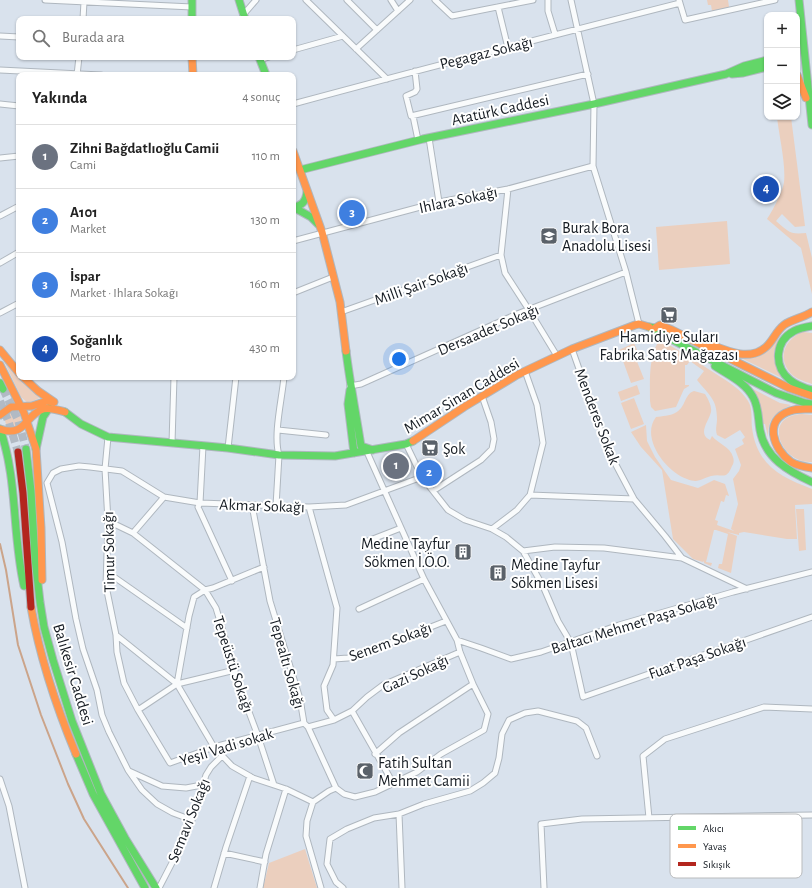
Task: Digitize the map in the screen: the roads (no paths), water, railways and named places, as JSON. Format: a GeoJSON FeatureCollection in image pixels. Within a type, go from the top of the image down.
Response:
{"type":"FeatureCollection","features":[{"type":"Feature","properties":{"kind":"main road"},"geometry":{"type":"LineString","coordinates":[[238,0],[244,16]]}},
{"type":"Feature","properties":{"kind":"main road"},"geometry":{"type":"LineString","coordinates":[[796,12],[797,0]]}},
{"type":"Feature","properties":{"kind":"main road"},"geometry":{"type":"LineString","coordinates":[[797,0],[812,125]]}},
{"type":"Feature","properties":{"kind":"main road"},"geometry":{"type":"LineString","coordinates":[[192,4],[192,16]]}},
{"type":"Feature","properties":{"kind":"main road"},"geometry":{"type":"LineString","coordinates":[[192,60],[193,72]]}},
{"type":"Feature","properties":{"kind":"main road"},"geometry":{"type":"LineString","coordinates":[[261,60],[265,72]]}},
{"type":"Feature","properties":{"kind":"main road"},"geometry":{"type":"LineString","coordinates":[[726,74],[744,66],[764,61]]}},
{"type":"Feature","properties":{"kind":"main road"},"geometry":{"type":"LineString","coordinates":[[726,74],[743,73],[764,68]]}},
{"type":"Feature","properties":{"kind":"main road","name":"Atatürk Caddesi"},"geometry":{"type":"LineString","coordinates":[[300,170],[418,140],[594,104],[726,74]]}},
{"type":"Feature","properties":{"kind":"main road"},"geometry":{"type":"LineString","coordinates":[[800,81],[811,114]]}},
{"type":"Feature","properties":{"kind":"main road"},"geometry":{"type":"LineString","coordinates":[[296,159],[321,229],[340,302],[350,386],[355,404],[361,446],[370,451]]}},
{"type":"Feature","properties":{"kind":"main road"},"geometry":{"type":"LineString","coordinates":[[296,207],[299,207],[306,201],[307,192]]}},
{"type":"Feature","properties":{"kind":"main road"},"geometry":{"type":"LineString","coordinates":[[296,209],[311,217],[321,229]]}},
{"type":"Feature","properties":{"kind":"main road"},"geometry":{"type":"LineString","coordinates":[[655,328],[660,325],[730,352],[742,355],[755,353],[762,350],[782,327],[796,318],[808,315],[812,312]]}},
{"type":"Feature","properties":{"kind":"main road"},"geometry":{"type":"LineString","coordinates":[[639,324],[655,328],[659,333],[776,393],[806,404],[812,404]]}},
{"type":"Feature","properties":{"kind":"main road","name":"Mimar Sinan Caddesi"},"geometry":{"type":"LineString","coordinates":[[64,412],[81,424],[108,437],[228,448],[279,455],[335,456],[370,451],[406,444],[416,440],[464,407],[525,372],[572,349],[639,324]]}},
{"type":"Feature","properties":{"kind":"main road"},"geometry":{"type":"LineString","coordinates":[[812,326],[794,329],[786,335],[780,345],[778,353],[779,365],[786,376],[796,384],[812,390]]}},
{"type":"Feature","properties":{"kind":"main road"},"geometry":{"type":"LineString","coordinates":[[672,330],[789,388],[812,396]]}},
{"type":"Feature","properties":{"kind":"main road"},"geometry":{"type":"LineString","coordinates":[[685,346],[740,381],[753,397],[757,408],[761,434],[770,455],[781,466],[812,482]]}},
{"type":"Feature","properties":{"kind":"main road"},"geometry":{"type":"LineString","coordinates":[[0,350],[16,369]]}},
{"type":"Feature","properties":{"kind":"main road"},"geometry":{"type":"LineString","coordinates":[[0,365],[28,422],[36,449],[41,528],[42,574],[40,602]]}},
{"type":"Feature","properties":{"kind":"main road"},"geometry":{"type":"LineString","coordinates":[[26,380],[64,412]]}},
{"type":"Feature","properties":{"kind":"main road"},"geometry":{"type":"LineString","coordinates":[[350,386],[348,404],[354,453]]}},
{"type":"Feature","properties":{"kind":"main road"},"geometry":{"type":"LineString","coordinates":[[0,416],[11,407],[37,405],[47,401],[54,402]]}},
{"type":"Feature","properties":{"kind":"main road"},"geometry":{"type":"LineString","coordinates":[[0,429],[14,432],[28,422],[36,413],[43,409],[49,408],[64,412]]}},
{"type":"Feature","properties":{"kind":"main road"},"geometry":{"type":"LineString","coordinates":[[36,449],[42,417],[44,412],[49,408]]}},
{"type":"Feature","properties":{"kind":"main road"},"geometry":{"type":"LineString","coordinates":[[812,409],[785,412],[778,418],[773,429],[773,437],[776,447],[792,464],[800,467],[812,468]]}},
{"type":"Feature","properties":{"kind":"main road"},"geometry":{"type":"LineString","coordinates":[[0,429],[9,460],[13,489],[16,544],[23,582],[30,603]]}},
{"type":"Feature","properties":{"kind":"main road","name":"Balıkesir Caddesi"},"geometry":{"type":"LineString","coordinates":[[26,449],[40,602],[44,627],[61,688],[101,794],[125,838],[156,888]]}},
{"type":"Feature","properties":{"kind":"main road","name":"Balıkesir Caddesi"},"geometry":{"type":"LineString","coordinates":[[18,452],[23,493],[30,603],[35,630],[60,716],[93,794],[118,841],[146,888]]}},
{"type":"Feature","properties":{"kind":"street"},"geometry":{"type":"LineString","coordinates":[[45,0],[192,4]]}},
{"type":"Feature","properties":{"kind":"street"},"geometry":{"type":"LineString","coordinates":[[245,16],[256,0]]}},
{"type":"Feature","properties":{"kind":"street"},"geometry":{"type":"LineString","coordinates":[[306,0],[387,79]]}},
{"type":"Feature","properties":{"kind":"street"},"geometry":{"type":"LineString","coordinates":[[347,0],[377,30]]}},
{"type":"Feature","properties":{"kind":"street"},"geometry":{"type":"LineString","coordinates":[[391,0],[398,11]]}},
{"type":"Feature","properties":{"kind":"street"},"geometry":{"type":"LineString","coordinates":[[356,49],[410,0]]}},
{"type":"Feature","properties":{"kind":"street"},"geometry":{"type":"LineString","coordinates":[[435,0],[452,16],[498,7],[508,2],[533,0]]}},
{"type":"Feature","properties":{"kind":"street"},"geometry":{"type":"LineString","coordinates":[[548,0],[548,11],[555,34]]}},
{"type":"Feature","properties":{"kind":"street"},"geometry":{"type":"LineString","coordinates":[[571,0],[594,104],[593,166],[626,272],[639,324]]}},
{"type":"Feature","properties":{"kind":"street"},"geometry":{"type":"LineString","coordinates":[[679,1],[685,20],[775,0]]}},
{"type":"Feature","properties":{"kind":"street","name":"Pegagaz Sokağı"},"geometry":{"type":"LineString","coordinates":[[296,103],[508,48],[679,1]]}},
{"type":"Feature","properties":{"kind":"street"},"geometry":{"type":"LineString","coordinates":[[83,16],[84,2]]}},
{"type":"Feature","properties":{"kind":"street"},"geometry":{"type":"LineString","coordinates":[[498,7],[508,48]]}},
{"type":"Feature","properties":{"kind":"street"},"geometry":{"type":"LineString","coordinates":[[0,36],[16,37]]}},
{"type":"Feature","properties":{"kind":"street"},"geometry":{"type":"LineString","coordinates":[[296,49],[343,36]]}},
{"type":"Feature","properties":{"kind":"street"},"geometry":{"type":"LineString","coordinates":[[77,72],[79,60]]}},
{"type":"Feature","properties":{"kind":"street"},"geometry":{"type":"LineString","coordinates":[[0,70],[38,72]]}},
{"type":"Feature","properties":{"kind":"street"},"geometry":{"type":"LineString","coordinates":[[415,71],[417,89],[415,92],[406,96],[411,116],[414,116],[418,140]]}},
{"type":"Feature","properties":{"kind":"street"},"geometry":{"type":"LineString","coordinates":[[414,116],[588,74]]}},
{"type":"Feature","properties":{"kind":"street"},"geometry":{"type":"LineString","coordinates":[[0,104],[16,106]]}},
{"type":"Feature","properties":{"kind":"street"},"geometry":{"type":"LineString","coordinates":[[430,138],[440,202]]}},
{"type":"Feature","properties":{"kind":"street"},"geometry":{"type":"LineString","coordinates":[[0,158],[16,156]]}},
{"type":"Feature","properties":{"kind":"street","name":"Ihlara Sokağı"},"geometry":{"type":"LineString","coordinates":[[296,240],[321,229],[440,202],[508,189],[593,166]]}},
{"type":"Feature","properties":{"kind":"street"},"geometry":{"type":"LineString","coordinates":[[508,189],[501,255],[505,273],[557,356]]}},
{"type":"Feature","properties":{"kind":"street"},"geometry":{"type":"LineString","coordinates":[[0,216],[16,208]]}},
{"type":"Feature","properties":{"kind":"street"},"geometry":{"type":"LineString","coordinates":[[0,263],[16,254]]}},
{"type":"Feature","properties":{"kind":"street","name":"Milli Şair Sokağı"},"geometry":{"type":"LineString","coordinates":[[341,312],[501,255]]}},
{"type":"Feature","properties":{"kind":"street","name":"Dersaadet Sokağı"},"geometry":{"type":"LineString","coordinates":[[350,386],[361,384],[529,310],[626,272]]}},
{"type":"Feature","properties":{"kind":"street"},"geometry":{"type":"LineString","coordinates":[[296,292],[333,277]]}},
{"type":"Feature","properties":{"kind":"street"},"geometry":{"type":"LineString","coordinates":[[0,313],[16,304]]}},
{"type":"Feature","properties":{"kind":"street","name":"Menderes Sokak"},"geometry":{"type":"LineString","coordinates":[[572,349],[607,448],[634,499],[682,558]]}},
{"type":"Feature","properties":{"kind":"street"},"geometry":{"type":"LineString","coordinates":[[492,528],[517,510],[530,495],[543,443],[537,405],[525,372]]}},
{"type":"Feature","properties":{"kind":"street"},"geometry":{"type":"LineString","coordinates":[[172,443],[174,380]]}},
{"type":"Feature","properties":{"kind":"street"},"geometry":{"type":"LineString","coordinates":[[228,448],[236,380]]}},
{"type":"Feature","properties":{"kind":"street"},"geometry":{"type":"LineString","coordinates":[[276,506],[279,455],[277,448],[278,430],[284,380]]}},
{"type":"Feature","properties":{"kind":"street"},"geometry":{"type":"LineString","coordinates":[[433,491],[481,460],[492,449],[494,439],[491,422],[482,396]]}},
{"type":"Feature","properties":{"kind":"street"},"geometry":{"type":"LineString","coordinates":[[278,430],[326,435]]}},
{"type":"Feature","properties":{"kind":"street","name":"Timur Sokağı"},"geometry":{"type":"LineString","coordinates":[[108,437],[105,469],[108,522],[106,586],[116,635]]}},
{"type":"Feature","properties":{"kind":"street"},"geometry":{"type":"LineString","coordinates":[[406,444],[422,477],[448,510],[465,520],[481,526],[492,528],[524,551],[543,586],[558,621],[571,642]]}},
{"type":"Feature","properties":{"kind":"street"},"geometry":{"type":"LineString","coordinates":[[203,446],[200,503],[198,507],[232,581]]}},
{"type":"Feature","properties":{"kind":"street"},"geometry":{"type":"LineString","coordinates":[[321,888],[306,836],[307,821],[313,802],[336,788],[344,794],[355,797],[375,792],[416,772],[441,754],[484,730],[488,714],[473,684],[460,652],[457,640],[424,579],[401,528],[384,490],[370,451]]}},
{"type":"Feature","properties":{"kind":"street","name":"Akmar Sokağı"},"geometry":{"type":"LineString","coordinates":[[128,770],[102,715],[97,690],[83,649],[62,542],[47,483],[53,473],[61,468],[79,466],[122,471],[164,498],[200,503],[309,507],[346,505],[384,490],[412,482],[422,477]]}},
{"type":"Feature","properties":{"kind":"street"},"geometry":{"type":"LineString","coordinates":[[530,495],[634,499]]}},
{"type":"Feature","properties":{"kind":"street"},"geometry":{"type":"LineString","coordinates":[[133,533],[164,498]]}},
{"type":"Feature","properties":{"kind":"street","name":"Tepealtı Sokağı"},"geometry":{"type":"LineString","coordinates":[[252,505],[270,601],[300,699],[306,725],[336,788]]}},
{"type":"Feature","properties":{"kind":"street"},"geometry":{"type":"LineString","coordinates":[[309,507],[337,608],[334,659],[324,686],[327,710],[334,720]]}},
{"type":"Feature","properties":{"kind":"street"},"geometry":{"type":"LineString","coordinates":[[108,522],[133,533],[205,590]]}},
{"type":"Feature","properties":{"kind":"street"},"geometry":{"type":"LineString","coordinates":[[365,542],[401,528]]}},
{"type":"Feature","properties":{"kind":"street"},"geometry":{"type":"LineString","coordinates":[[524,551],[555,547],[604,548],[682,558],[746,589]]}},
{"type":"Feature","properties":{"kind":"street"},"geometry":{"type":"LineString","coordinates":[[177,684],[189,616],[194,598],[205,590],[232,581],[264,567]]}},
{"type":"Feature","properties":{"kind":"street"},"geometry":{"type":"LineString","coordinates":[[107,572],[187,628]]}},
{"type":"Feature","properties":{"kind":"street","name":"Baltacı Mehmet Paşa Sokağı"},"geometry":{"type":"LineString","coordinates":[[457,640],[512,659],[541,652],[619,625],[812,572]]}},
{"type":"Feature","properties":{"kind":"street"},"geometry":{"type":"LineString","coordinates":[[359,609],[424,579]]}},
{"type":"Feature","properties":{"kind":"street","name":"Tepeüstü Sokağı"},"geometry":{"type":"LineString","coordinates":[[205,590],[216,608],[235,670],[274,785]]}},
{"type":"Feature","properties":{"kind":"street","name":"Fuat Paşa Sokağı"},"geometry":{"type":"LineString","coordinates":[[571,642],[583,697],[812,618]]}},
{"type":"Feature","properties":{"kind":"street","name":"Senem Sokağı"},"geometry":{"type":"LineString","coordinates":[[334,659],[348,658],[367,652],[446,621]]}},
{"type":"Feature","properties":{"kind":"street"},"geometry":{"type":"LineString","coordinates":[[116,635],[177,684],[214,747],[232,766],[250,776],[286,789],[313,802]]}},
{"type":"Feature","properties":{"kind":"street","name":"Yeşil Vadi sokak"},"geometry":{"type":"LineString","coordinates":[[116,635],[117,652],[124,683],[138,710],[170,763],[214,747],[306,725]]}},
{"type":"Feature","properties":{"kind":"street","name":"Gazi Sokağı"},"geometry":{"type":"LineString","coordinates":[[306,725],[334,720],[352,711],[383,685],[460,652]]}},
{"type":"Feature","properties":{"kind":"street"},"geometry":{"type":"LineString","coordinates":[[138,710],[177,684],[235,670]]}},
{"type":"Feature","properties":{"kind":"street"},"geometry":{"type":"LineString","coordinates":[[375,754],[399,733],[473,684]]}},
{"type":"Feature","properties":{"kind":"street"},"geometry":{"type":"LineString","coordinates":[[649,818],[642,756],[665,739],[764,707],[812,709]]}},
{"type":"Feature","properties":{"kind":"street"},"geometry":{"type":"LineString","coordinates":[[352,711],[375,754],[393,783]]}},
{"type":"Feature","properties":{"kind":"street"},"geometry":{"type":"LineString","coordinates":[[343,888],[336,882],[327,864],[330,839],[374,818],[399,814],[424,804],[470,791],[484,783],[495,773],[499,758],[502,734],[509,720],[525,713],[538,711],[577,721],[586,728],[597,756]]}},
{"type":"Feature","properties":{"kind":"street","name":"Semavi Sokağı"},"geometry":{"type":"LineString","coordinates":[[159,888],[192,820],[206,774],[222,756]]}},
{"type":"Feature","properties":{"kind":"street"},"geometry":{"type":"LineString","coordinates":[[128,770],[162,786],[186,788],[202,785]]}},
{"type":"Feature","properties":{"kind":"street"},"geometry":{"type":"LineString","coordinates":[[128,770],[142,790],[157,804],[173,813],[192,820]]}},
{"type":"Feature","properties":{"kind":"street"},"geometry":{"type":"LineString","coordinates":[[214,888],[250,776]]}},
{"type":"Feature","properties":{"kind":"street"},"geometry":{"type":"LineString","coordinates":[[0,779],[9,806],[25,888]]}},
{"type":"Feature","properties":{"kind":"street"},"geometry":{"type":"LineString","coordinates":[[260,888],[265,862],[286,789]]}},
{"type":"Feature","properties":{"kind":"street"},"geometry":{"type":"LineString","coordinates":[[399,814],[402,888]]}},
{"type":"Feature","properties":{"kind":"street"},"geometry":{"type":"LineString","coordinates":[[802,815],[812,815]]}},
{"type":"Feature","properties":{"kind":"street"},"geometry":{"type":"LineString","coordinates":[[544,888],[541,824],[582,819],[670,818]]}},
{"type":"Feature","properties":{"kind":"street"},"geometry":{"type":"LineString","coordinates":[[224,853],[265,862]]}},
{"type":"Feature","properties":{"kind":"waterway"},"geometry":{"type":"LineString","coordinates":[[0,544],[6,570],[18,645],[41,715],[68,784],[84,819],[128,888]]}},
{"type":"Feature","properties":{"kind":"tunnel"},"geometry":{"type":"LineString","coordinates":[[3,389],[18,420],[26,449]]}},
{"type":"Feature","properties":{"kind":"tunnel"},"geometry":{"type":"LineString","coordinates":[[0,401],[18,452]]}},
{"type":"Feature","properties":{"kind":"place","name":"Soğanlık"},"geometry":{"type":"Point","coordinates":[766,189]}},
{"type":"Feature","properties":{"kind":"place","name":"İspar"},"geometry":{"type":"Point","coordinates":[352,213]}},
{"type":"Feature","properties":{"kind":"place","name":"Burak Bora Anadolu Lisesi"},"geometry":{"type":"Point","coordinates":[549,236]}},
{"type":"Feature","properties":{"kind":"place","name":"Hamidiye Suları Fabrika Satış Mağazası"},"geometry":{"type":"Point","coordinates":[669,315]}},
{"type":"Feature","properties":{"kind":"place","name":"Şok"},"geometry":{"type":"Point","coordinates":[430,448]}},
{"type":"Feature","properties":{"kind":"place","name":"Zihni Bağdatlıoğlu Camii"},"geometry":{"type":"Point","coordinates":[396,466]}},
{"type":"Feature","properties":{"kind":"place","name":"A101"},"geometry":{"type":"Point","coordinates":[429,473]}},
{"type":"Feature","properties":{"kind":"place","name":"Medine Tayfur Sökmen İ.Ö.O."},"geometry":{"type":"Point","coordinates":[463,552]}},
{"type":"Feature","properties":{"kind":"place","name":"Medine Tayfur Sökmen Lisesi"},"geometry":{"type":"Point","coordinates":[498,573]}},
{"type":"Feature","properties":{"kind":"place","name":"Fatih Sultan Mehmet Camii"},"geometry":{"type":"Point","coordinates":[365,771]}}]}
